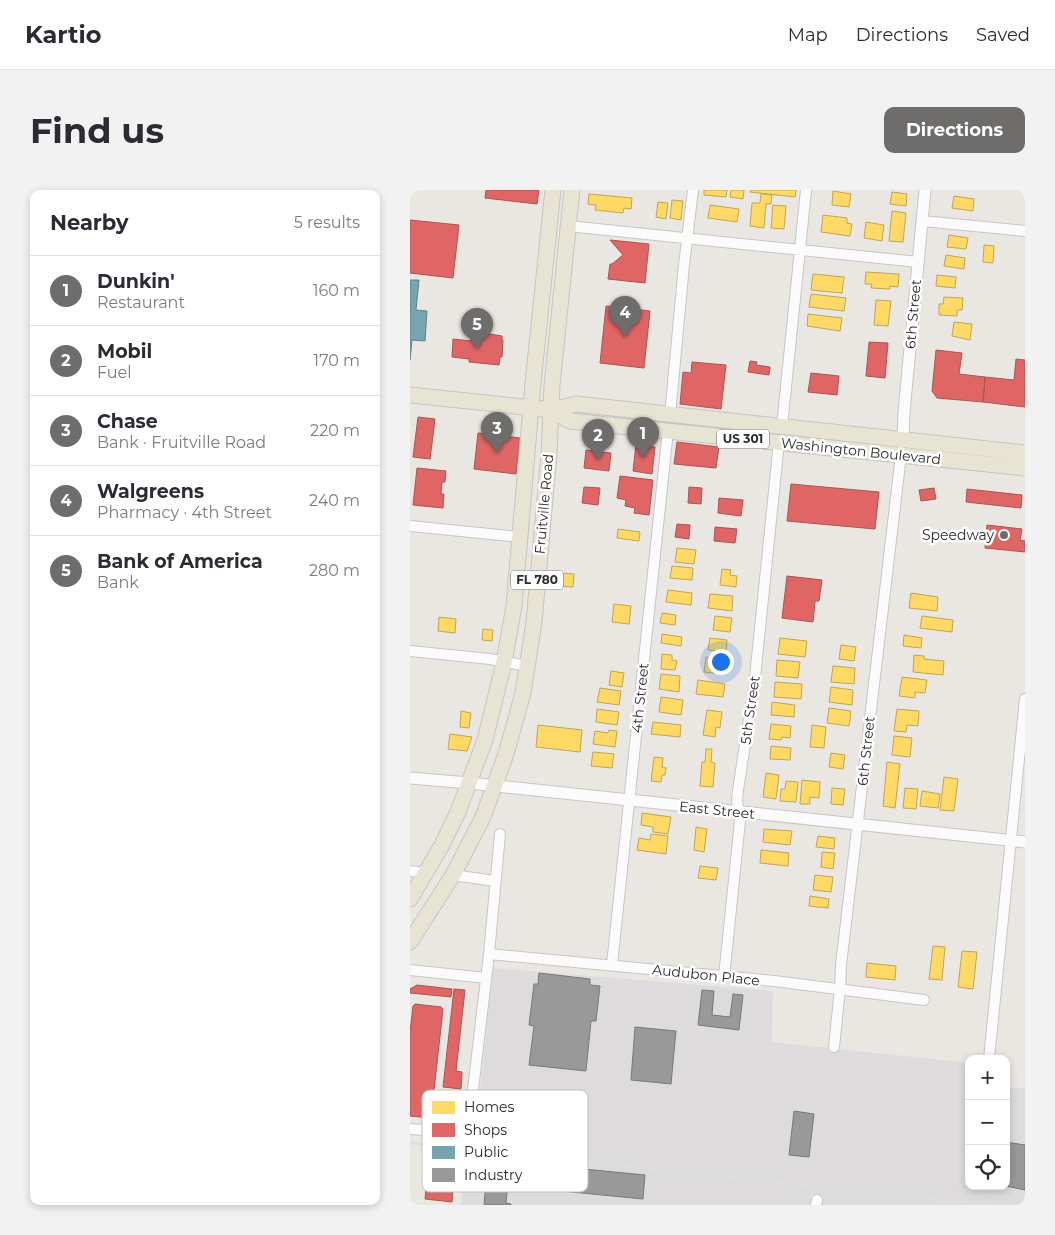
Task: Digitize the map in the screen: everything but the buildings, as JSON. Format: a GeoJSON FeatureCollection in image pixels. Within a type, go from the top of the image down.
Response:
{"type":"FeatureCollection","features":[{"type":"Feature","properties":{"kind":"main road","name":"Fruitville Road"},"geometry":{"type":"LineString","coordinates":[[410,899],[458,812],[485,740],[504,662],[514,606],[553,190]]}},
{"type":"Feature","properties":{"kind":"main road","name":"Fruitville Road"},"geometry":{"type":"LineString","coordinates":[[410,942],[453,875],[483,817],[512,735],[523,693],[534,622],[552,410],[552,385],[572,190]]}},
{"type":"Feature","properties":{"kind":"main road","name":"Washington Boulevard"},"geometry":{"type":"LineString","coordinates":[[410,395],[552,410],[576,404],[669,423],[779,442],[1025,468]]}},
{"type":"Feature","properties":{"kind":"main road","name":"Washington Boulevard"},"geometry":{"type":"LineString","coordinates":[[669,423],[782,426],[1025,453]]}},
{"type":"Feature","properties":{"kind":"main road"},"geometry":{"type":"LineString","coordinates":[[779,442],[784,437],[792,435],[864,442],[869,442],[878,436]]}},
{"type":"Feature","properties":{"kind":"street","name":"4th Street"},"geometry":{"type":"LineString","coordinates":[[612,965],[693,190]]}},
{"type":"Feature","properties":{"kind":"street"},"geometry":{"type":"LineString","coordinates":[[782,426],[806,190]]}},
{"type":"Feature","properties":{"kind":"street","name":"6th Street"},"geometry":{"type":"LineString","coordinates":[[903,439],[926,190]]}},
{"type":"Feature","properties":{"kind":"street"},"geometry":{"type":"LineString","coordinates":[[922,221],[1025,231]]}},
{"type":"Feature","properties":{"kind":"street"},"geometry":{"type":"LineString","coordinates":[[568,226],[918,262]]}},
{"type":"Feature","properties":{"kind":"street","name":"5th Street"},"geometry":{"type":"LineString","coordinates":[[724,977],[740,821],[738,790],[754,687],[779,442]]}},
{"type":"Feature","properties":{"kind":"street","name":"6th Street"},"geometry":{"type":"LineString","coordinates":[[834,1047],[841,965],[901,455]]}},
{"type":"Feature","properties":{"kind":"street"},"geometry":{"type":"LineString","coordinates":[[410,526],[520,538]]}},
{"type":"Feature","properties":{"kind":"street"},"geometry":{"type":"LineString","coordinates":[[410,651],[490,659],[527,666]]}},
{"type":"Feature","properties":{"kind":"street"},"geometry":{"type":"LineString","coordinates":[[989,1055],[1025,700]]}},
{"type":"Feature","properties":{"kind":"street","name":"East Street"},"geometry":{"type":"LineString","coordinates":[[410,778],[469,782],[1025,842]]}},
{"type":"Feature","properties":{"kind":"street"},"geometry":{"type":"LineString","coordinates":[[474,1090],[500,834]]}},
{"type":"Feature","properties":{"kind":"street"},"geometry":{"type":"LineString","coordinates":[[410,871],[426,873]]}},
{"type":"Feature","properties":{"kind":"street"},"geometry":{"type":"LineString","coordinates":[[453,875],[496,881]]}},
{"type":"Feature","properties":{"kind":"street","name":"Audubon Place"},"geometry":{"type":"LineString","coordinates":[[489,954],[840,989],[924,1000]]}},
{"type":"Feature","properties":{"kind":"street"},"geometry":{"type":"LineString","coordinates":[[410,970],[486,978]]}},
{"type":"Feature","properties":{"kind":"shaded area"},"geometry":{"type":"Polygon","coordinates":[[[493,968],[773,991],[772,1042],[828,1048],[828,1051],[838,1052],[839,1049],[965,1063],[965,1190],[1010,1190],[1010,1088],[1025,1088],[1025,1205],[822,1205],[823,1196],[812,1194],[811,1205],[461,1205],[462,1192],[588,1192],[588,1090],[480,1090],[493,968]]]}},
{"type":"Feature","properties":{"kind":"railway"},"geometry":{"type":"LineString","coordinates":[[410,1143],[422,1144]]}},
{"type":"Feature","properties":{"kind":"railway"},"geometry":{"type":"LineString","coordinates":[[588,1162],[989,1205]]}},
{"type":"Feature","properties":{"kind":"place","name":"Walgreens"},"geometry":{"type":"Point","coordinates":[625,337]}},
{"type":"Feature","properties":{"kind":"place","name":"Bank of America"},"geometry":{"type":"Point","coordinates":[477,349]}},
{"type":"Feature","properties":{"kind":"place","name":"Chase"},"geometry":{"type":"Point","coordinates":[497,453]}},
{"type":"Feature","properties":{"kind":"place","name":"Dunkin'"},"geometry":{"type":"Point","coordinates":[643,458]}},
{"type":"Feature","properties":{"kind":"place","name":"Mobil"},"geometry":{"type":"Point","coordinates":[598,460]}},
{"type":"Feature","properties":{"kind":"place","name":"Speedway"},"geometry":{"type":"Point","coordinates":[1004,535]}}]}
